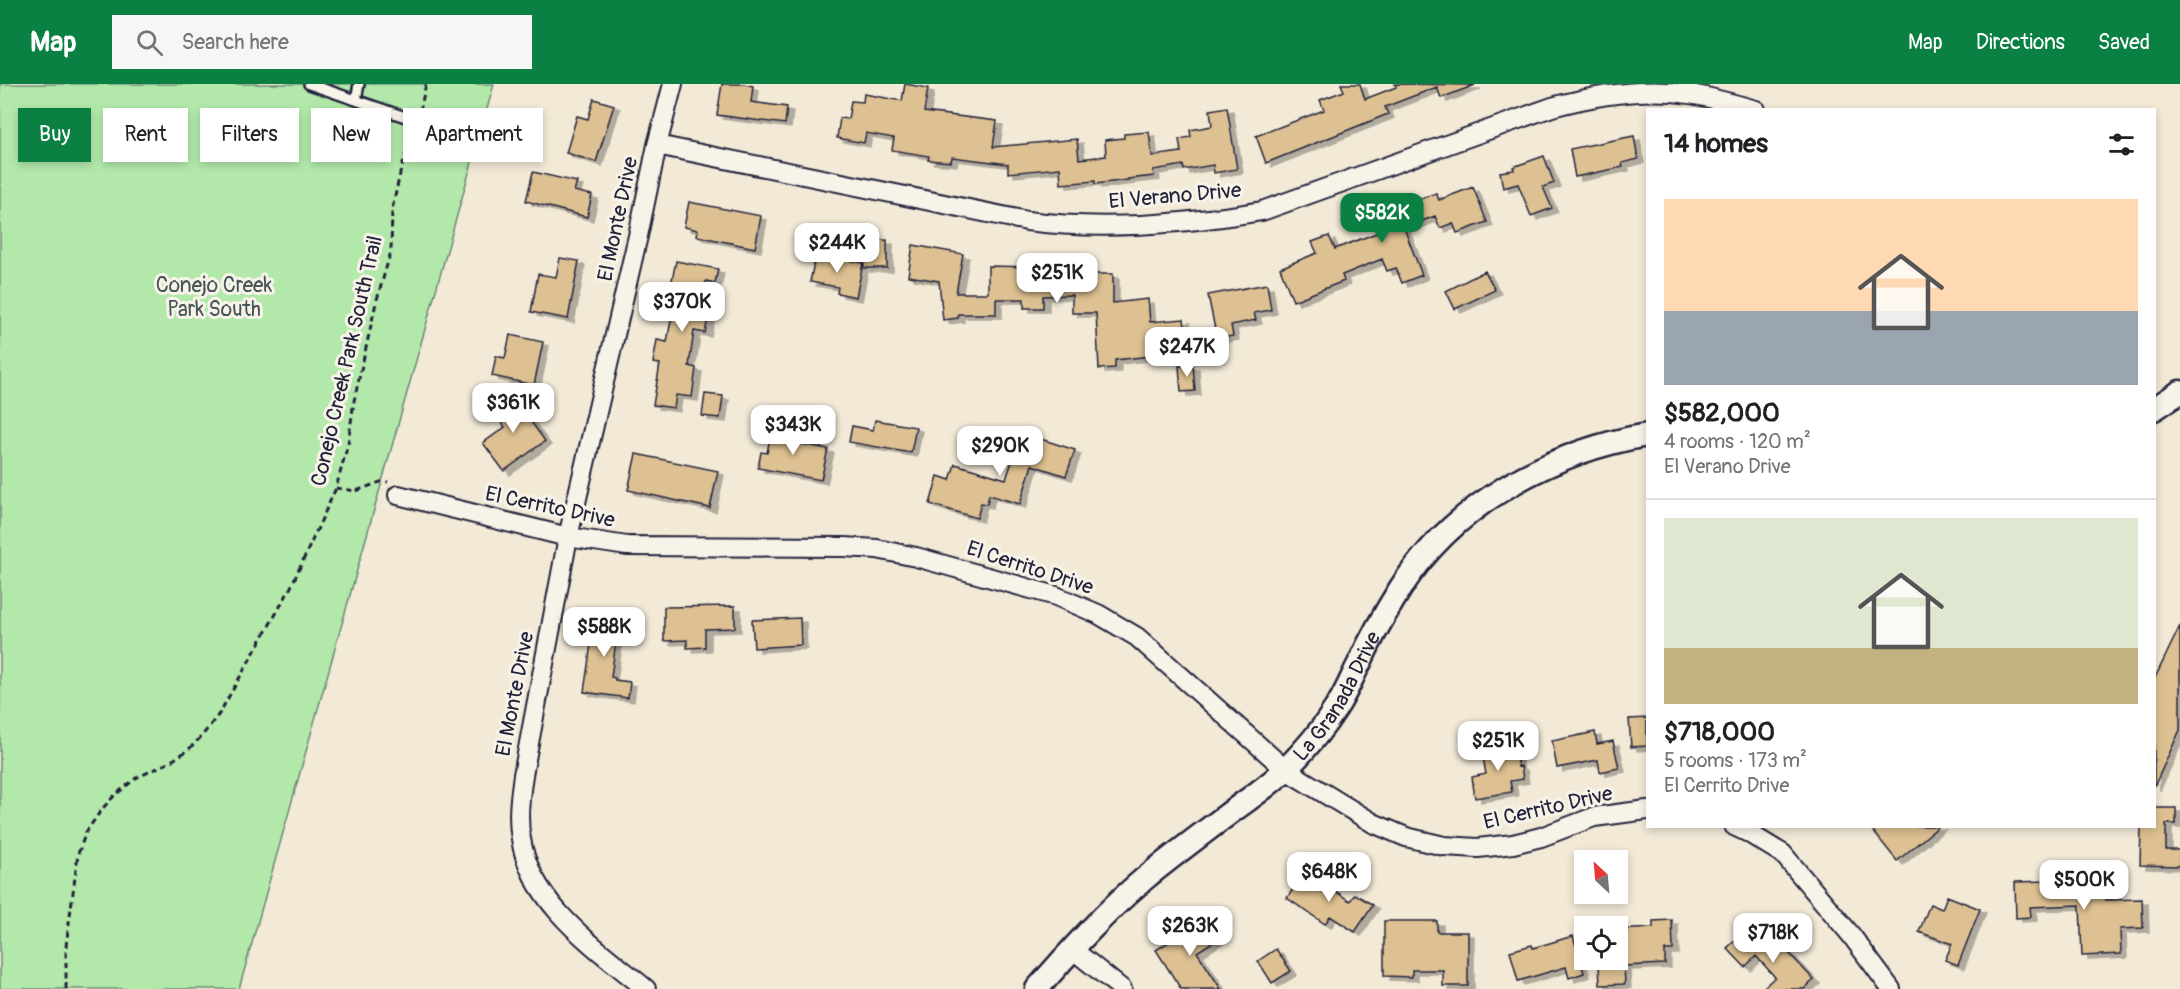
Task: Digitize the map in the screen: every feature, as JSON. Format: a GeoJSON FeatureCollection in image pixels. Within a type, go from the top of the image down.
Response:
{"type":"FeatureCollection","features":[{"type":"Feature","properties":{"kind":"street","name":"El Monte Drive"},"geometry":{"type":"LineString","coordinates":[[646,989],[575,928],[549,901],[531,872],[521,840],[519,810],[523,775],[568,537],[657,145],[673,84]]}},
{"type":"Feature","properties":{"kind":"street","name":"El Verano Drive"},"geometry":{"type":"LineString","coordinates":[[657,145],[1027,221],[1095,226],[1213,219],[1262,211],[1552,107],[1582,91],[1687,94],[1747,108]]}},
{"type":"Feature","properties":{"kind":"street"},"geometry":{"type":"LineString","coordinates":[[2156,408],[2180,392]]}},
{"type":"Feature","properties":{"kind":"street","name":"La Granada Drive"},"geometry":{"type":"LineString","coordinates":[[1037,989],[1091,928],[1144,879],[1286,770],[1316,737],[1337,707],[1369,643],[1401,587],[1431,549],[1465,518],[1499,492],[1534,470],[1570,455],[1646,435]]}},
{"type":"Feature","properties":{"kind":"street","name":"El Cerrito Drive"},"geometry":{"type":"LineString","coordinates":[[398,495],[568,537],[627,546],[877,549],[915,557],[1056,596],[1098,614],[1137,637],[1286,770],[1373,823],[1406,837],[1444,846],[1479,848],[1514,844],[1541,837],[1594,818],[1646,810]]}},
{"type":"Feature","properties":{"kind":"street"},"geometry":{"type":"LineString","coordinates":[[1738,828],[1783,854],[1851,935],[1891,989]]}},
{"type":"Feature","properties":{"kind":"street"},"geometry":{"type":"LineString","coordinates":[[1072,949],[1122,989]]}},
{"type":"Feature","properties":{"kind":"lane"},"geometry":{"type":"LineString","coordinates":[[309,84],[403,116]]}},
{"type":"Feature","properties":{"kind":"lane"},"geometry":{"type":"LineString","coordinates":[[356,100],[359,84]]}},
{"type":"Feature","properties":{"kind":"path","name":"Conejo Creek Park South Trail"},"geometry":{"type":"LineString","coordinates":[[420,108],[426,84]]}},
{"type":"Feature","properties":{"kind":"path","name":"Conejo Creek Park South Trail"},"geometry":{"type":"LineString","coordinates":[[66,989],[66,946],[78,854],[86,832],[114,796],[136,778],[170,762],[188,750],[219,714],[290,589],[336,488],[348,444],[354,401],[374,314],[392,250],[392,210],[403,162]]}},
{"type":"Feature","properties":{"kind":"path"},"geometry":{"type":"LineString","coordinates":[[336,488],[356,491],[383,481],[392,483],[398,495]]}},
{"type":"Feature","properties":{"kind":"green space","name":"Conejo Creek Park South"},"geometry":{"type":"Polygon","coordinates":[[[0,84],[494,84],[487,108],[403,108],[403,162],[472,162],[239,989],[0,989],[0,84]]]}},
{"type":"Feature","properties":{"kind":"building"},"geometry":{"type":"Polygon","coordinates":[[[722,84],[753,86],[751,102],[787,107],[785,124],[717,115],[722,84]]]}},
{"type":"Feature","properties":{"kind":"building"},"geometry":{"type":"Polygon","coordinates":[[[905,84],[928,88],[924,112],[997,121],[993,147],[1077,139],[1079,159],[1106,156],[1105,140],[1124,138],[1124,134],[1149,132],[1152,156],[1181,152],[1179,139],[1191,137],[1190,130],[1212,126],[1210,110],[1227,107],[1237,169],[1214,173],[1213,165],[1184,170],[1183,165],[1153,170],[1154,176],[1095,184],[1095,181],[1061,184],[1060,168],[1008,173],[1008,164],[952,157],[951,162],[928,160],[929,156],[892,150],[894,138],[866,133],[864,143],[837,138],[840,118],[848,119],[851,101],[863,102],[864,94],[902,101],[905,84]]]}},
{"type":"Feature","properties":{"kind":"building"},"geometry":{"type":"Polygon","coordinates":[[[1341,84],[1360,84],[1365,99],[1396,87],[1395,84],[1475,85],[1441,98],[1437,87],[1385,107],[1388,114],[1266,163],[1256,136],[1324,110],[1320,100],[1344,91],[1341,84]]]}},
{"type":"Feature","properties":{"kind":"building"},"geometry":{"type":"Polygon","coordinates":[[[594,99],[614,105],[596,162],[566,153],[577,116],[588,119],[594,99]]]}},
{"type":"Feature","properties":{"kind":"building"},"geometry":{"type":"Polygon","coordinates":[[[1634,136],[1638,159],[1622,163],[1623,167],[1575,177],[1570,149],[1634,136]]]}},
{"type":"Feature","properties":{"kind":"building"},"geometry":{"type":"Polygon","coordinates":[[[1544,156],[1554,183],[1543,187],[1552,208],[1531,216],[1518,184],[1503,188],[1500,172],[1514,170],[1513,167],[1544,156]]]}},
{"type":"Feature","properties":{"kind":"building"},"geometry":{"type":"Polygon","coordinates":[[[533,172],[577,182],[574,191],[592,195],[587,217],[526,201],[533,172]]]}},
{"type":"Feature","properties":{"kind":"building"},"geometry":{"type":"Polygon","coordinates":[[[1473,187],[1487,222],[1457,233],[1453,223],[1440,228],[1435,216],[1404,228],[1422,275],[1402,283],[1396,268],[1387,271],[1382,259],[1342,275],[1344,281],[1293,301],[1280,268],[1317,253],[1312,242],[1329,236],[1335,249],[1384,230],[1378,212],[1395,205],[1396,208],[1436,193],[1439,200],[1473,187]]]}},
{"type":"Feature","properties":{"kind":"building"},"geometry":{"type":"Polygon","coordinates":[[[689,202],[761,216],[755,248],[697,236],[698,230],[684,227],[689,202]]]}},
{"type":"Feature","properties":{"kind":"building"},"geometry":{"type":"Polygon","coordinates":[[[887,240],[887,268],[864,268],[863,241],[887,240]]]}},
{"type":"Feature","properties":{"kind":"building"},"geometry":{"type":"Polygon","coordinates":[[[913,245],[963,254],[956,293],[988,293],[988,266],[1043,267],[1043,274],[1113,274],[1113,303],[1148,299],[1150,322],[1184,319],[1188,352],[1115,360],[1115,368],[1099,369],[1096,313],[1072,313],[1072,295],[1043,296],[1043,308],[1024,308],[1024,299],[996,299],[996,314],[958,314],[958,318],[943,320],[939,281],[908,276],[913,245]]]}},
{"type":"Feature","properties":{"kind":"building"},"geometry":{"type":"Polygon","coordinates":[[[816,253],[863,263],[856,297],[837,293],[838,287],[810,282],[816,253]]]}},
{"type":"Feature","properties":{"kind":"building"},"geometry":{"type":"Polygon","coordinates":[[[560,258],[579,261],[568,319],[531,312],[538,274],[556,277],[560,258]]]}},
{"type":"Feature","properties":{"kind":"building"},"geometry":{"type":"Polygon","coordinates":[[[676,261],[718,269],[715,283],[706,281],[699,313],[709,314],[705,333],[694,331],[689,366],[696,368],[692,397],[676,395],[674,408],[653,405],[660,364],[653,363],[657,340],[667,342],[673,310],[666,309],[676,261]]]}},
{"type":"Feature","properties":{"kind":"building"},"geometry":{"type":"Polygon","coordinates":[[[1485,271],[1495,290],[1455,309],[1446,291],[1485,271]]]}},
{"type":"Feature","properties":{"kind":"building"},"geometry":{"type":"Polygon","coordinates":[[[1267,284],[1271,310],[1254,313],[1256,320],[1231,325],[1233,336],[1217,339],[1208,295],[1267,284]]]}},
{"type":"Feature","properties":{"kind":"building"},"geometry":{"type":"Polygon","coordinates":[[[510,335],[543,342],[534,385],[492,376],[496,356],[505,358],[510,335]]]}},
{"type":"Feature","properties":{"kind":"building"},"geometry":{"type":"Polygon","coordinates":[[[1193,365],[1195,391],[1181,392],[1179,366],[1193,365]]]}},
{"type":"Feature","properties":{"kind":"building"},"geometry":{"type":"Polygon","coordinates":[[[511,394],[545,441],[504,471],[483,443],[505,427],[491,409],[511,394]]]}},
{"type":"Feature","properties":{"kind":"building"},"geometry":{"type":"Polygon","coordinates":[[[705,394],[723,396],[720,418],[702,416],[705,394]]]}},
{"type":"Feature","properties":{"kind":"building"},"geometry":{"type":"Polygon","coordinates":[[[875,420],[916,427],[911,453],[849,442],[852,426],[873,430],[875,420]]]}},
{"type":"Feature","properties":{"kind":"building"},"geometry":{"type":"Polygon","coordinates":[[[772,428],[799,433],[797,443],[828,449],[821,480],[758,468],[761,452],[767,453],[772,428]]]}},
{"type":"Feature","properties":{"kind":"building"},"geometry":{"type":"Polygon","coordinates":[[[1022,433],[1075,450],[1066,476],[1032,465],[1020,504],[989,495],[987,504],[981,503],[977,518],[930,504],[938,476],[950,480],[955,464],[1006,479],[1022,433]]]}},
{"type":"Feature","properties":{"kind":"building"},"geometry":{"type":"Polygon","coordinates":[[[636,454],[718,471],[710,508],[628,490],[636,454]]]}},
{"type":"Feature","properties":{"kind":"building"},"geometry":{"type":"Polygon","coordinates":[[[735,606],[735,628],[705,629],[705,647],[687,648],[687,640],[664,641],[664,607],[735,606]]]}},
{"type":"Feature","properties":{"kind":"building"},"geometry":{"type":"Polygon","coordinates":[[[596,610],[620,613],[611,677],[615,680],[630,682],[628,698],[584,692],[596,610]]]}},
{"type":"Feature","properties":{"kind":"building"},"geometry":{"type":"Polygon","coordinates":[[[800,618],[801,645],[754,648],[752,620],[800,618]]]}},
{"type":"Feature","properties":{"kind":"building"},"geometry":{"type":"Polygon","coordinates":[[[2180,626],[2180,730],[2156,783],[2156,676],[2180,626]]]}},
{"type":"Feature","properties":{"kind":"building"},"geometry":{"type":"Polygon","coordinates":[[[1646,718],[1646,746],[1631,747],[1629,719],[1646,718]]]}},
{"type":"Feature","properties":{"kind":"building"},"geometry":{"type":"Polygon","coordinates":[[[1595,732],[1597,744],[1613,741],[1619,768],[1600,772],[1598,760],[1557,768],[1552,741],[1595,732]]]}},
{"type":"Feature","properties":{"kind":"building"},"geometry":{"type":"Polygon","coordinates":[[[1514,745],[1523,779],[1510,781],[1512,792],[1475,798],[1472,777],[1486,774],[1482,751],[1514,745]]]}},
{"type":"Feature","properties":{"kind":"building"},"geometry":{"type":"Polygon","coordinates":[[[2156,808],[2176,808],[2176,824],[2166,824],[2166,850],[2180,850],[2179,866],[2140,865],[2141,828],[2156,828],[2156,808]]]}},
{"type":"Feature","properties":{"kind":"building"},"geometry":{"type":"Polygon","coordinates":[[[1871,828],[1937,828],[1897,861],[1871,828]]]}},
{"type":"Feature","properties":{"kind":"building"},"geometry":{"type":"Polygon","coordinates":[[[1305,871],[1350,901],[1355,894],[1373,905],[1355,932],[1330,916],[1325,924],[1287,898],[1305,871]]]}},
{"type":"Feature","properties":{"kind":"building"},"geometry":{"type":"Polygon","coordinates":[[[2075,880],[2076,885],[2105,884],[2105,900],[2142,899],[2143,928],[2120,929],[2121,954],[2082,956],[2080,905],[2030,907],[2031,917],[2016,918],[2015,882],[2075,880]]]}},
{"type":"Feature","properties":{"kind":"building"},"geometry":{"type":"Polygon","coordinates":[[[1947,896],[1980,909],[1958,965],[1945,960],[1952,944],[1919,932],[1930,904],[1942,909],[1947,896]]]}},
{"type":"Feature","properties":{"kind":"building"},"geometry":{"type":"Polygon","coordinates":[[[1206,918],[1219,938],[1197,952],[1221,989],[1181,989],[1156,950],[1206,918]]]}},
{"type":"Feature","properties":{"kind":"building"},"geometry":{"type":"Polygon","coordinates":[[[1672,920],[1673,950],[1665,950],[1665,964],[1628,966],[1628,929],[1653,928],[1653,921],[1672,920]]]}},
{"type":"Feature","properties":{"kind":"building"},"geometry":{"type":"Polygon","coordinates":[[[1384,921],[1437,921],[1437,932],[1468,932],[1468,986],[1443,986],[1443,970],[1412,970],[1412,977],[1384,976],[1384,921]]]}},
{"type":"Feature","properties":{"kind":"building"},"geometry":{"type":"Polygon","coordinates":[[[1741,935],[1742,937],[1744,935],[1760,951],[1775,938],[1814,980],[1804,989],[1762,989],[1775,977],[1756,956],[1745,967],[1727,948],[1741,935]]]}},
{"type":"Feature","properties":{"kind":"building"},"geometry":{"type":"Polygon","coordinates":[[[1573,936],[1574,970],[1583,970],[1584,973],[1569,978],[1566,967],[1518,981],[1510,951],[1532,945],[1533,948],[1573,936]]]}},
{"type":"Feature","properties":{"kind":"building"},"geometry":{"type":"Polygon","coordinates":[[[1276,949],[1291,971],[1272,983],[1258,961],[1276,949]]]}},
{"type":"Feature","properties":{"kind":"building"},"geometry":{"type":"Polygon","coordinates":[[[1599,970],[1624,970],[1625,984],[1600,985],[1599,970]]]}}]}
